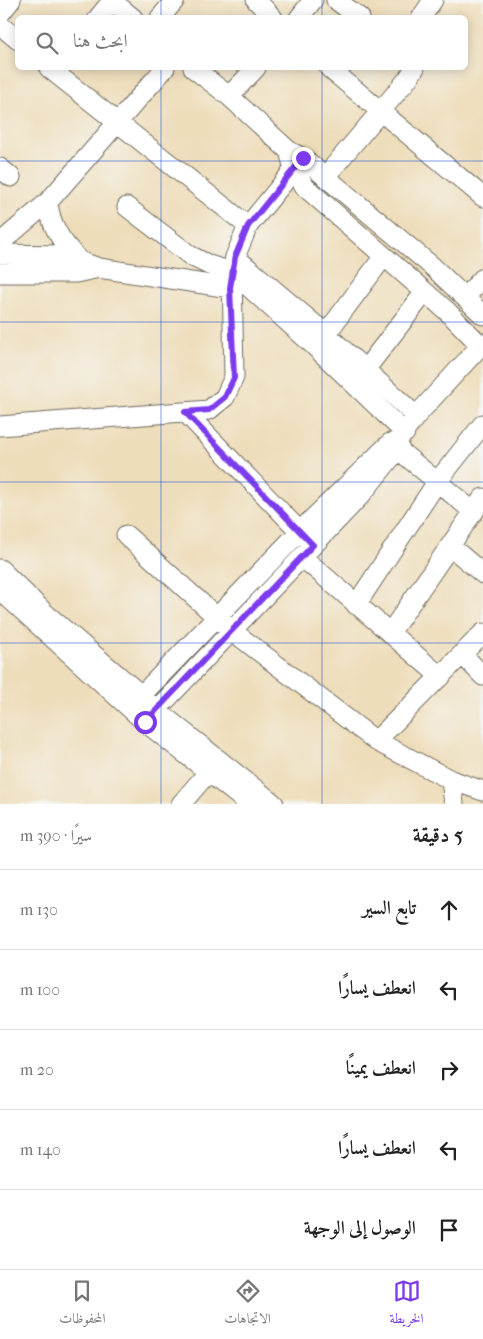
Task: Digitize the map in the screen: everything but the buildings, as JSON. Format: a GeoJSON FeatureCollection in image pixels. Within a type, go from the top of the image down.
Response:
{"type":"FeatureCollection","features":[{"type":"Feature","properties":{"kind":"street"},"geometry":{"type":"LineString","coordinates":[[0,14],[11,0]]}},
{"type":"Feature","properties":{"kind":"street"},"geometry":{"type":"LineString","coordinates":[[100,15],[111,0],[129,15]]}},
{"type":"Feature","properties":{"kind":"street"},"geometry":{"type":"LineString","coordinates":[[162,15],[175,0]]}},
{"type":"Feature","properties":{"kind":"street"},"geometry":{"type":"LineString","coordinates":[[256,0],[271,15]]}},
{"type":"Feature","properties":{"kind":"street"},"geometry":{"type":"LineString","coordinates":[[301,15],[313,0]]}},
{"type":"Feature","properties":{"kind":"street"},"geometry":{"type":"LineString","coordinates":[[336,0],[356,15]]}},
{"type":"Feature","properties":{"kind":"street"},"geometry":{"type":"LineString","coordinates":[[423,15],[432,0]]}},
{"type":"Feature","properties":{"kind":"street"},"geometry":{"type":"LineString","coordinates":[[0,25],[15,38]]}},
{"type":"Feature","properties":{"kind":"street"},"geometry":{"type":"LineString","coordinates":[[54,70],[117,123],[248,226]]}},
{"type":"Feature","properties":{"kind":"street"},"geometry":{"type":"LineString","coordinates":[[0,242],[48,202],[163,70]]}},
{"type":"Feature","properties":{"kind":"street"},"geometry":{"type":"LineString","coordinates":[[196,70],[229,96],[295,160],[325,176],[397,236],[483,315]]}},
{"type":"Feature","properties":{"kind":"street"},"geometry":{"type":"LineString","coordinates":[[229,96],[254,70]]}},
{"type":"Feature","properties":{"kind":"street"},"geometry":{"type":"LineString","coordinates":[[331,70],[483,197]]}},
{"type":"Feature","properties":{"kind":"street"},"geometry":{"type":"LineString","coordinates":[[325,176],[408,80],[414,70]]}},
{"type":"Feature","properties":{"kind":"street"},"geometry":{"type":"LineString","coordinates":[[0,426],[209,410],[225,397],[234,378],[232,272],[248,226],[295,160]]}},
{"type":"Feature","properties":{"kind":"street"},"geometry":{"type":"LineString","coordinates":[[150,715],[361,495],[416,416],[482,346],[425,292],[306,187],[295,160]]}},
{"type":"Feature","properties":{"kind":"street"},"geometry":{"type":"LineString","coordinates":[[48,202],[49,216],[56,233],[76,266]]}},
{"type":"Feature","properties":{"kind":"street"},"geometry":{"type":"LineString","coordinates":[[127,208],[191,256],[209,265],[232,272],[326,334],[416,416]]}},
{"type":"Feature","properties":{"kind":"street"},"geometry":{"type":"LineString","coordinates":[[0,254],[62,255],[76,266]]}},
{"type":"Feature","properties":{"kind":"street"},"geometry":{"type":"LineString","coordinates":[[326,334],[384,256]]}},
{"type":"Feature","properties":{"kind":"street"},"geometry":{"type":"LineString","coordinates":[[0,272],[76,266],[232,272],[311,343],[437,482],[479,505],[390,633]]}},
{"type":"Feature","properties":{"kind":"street"},"geometry":{"type":"LineString","coordinates":[[465,297],[483,278]]}},
{"type":"Feature","properties":{"kind":"street"},"geometry":{"type":"LineString","coordinates":[[365,370],[425,292]]}},
{"type":"Feature","properties":{"kind":"street"},"geometry":{"type":"LineString","coordinates":[[185,412],[300,531],[307,551],[356,604],[441,677]]}},
{"type":"Feature","properties":{"kind":"street"},"geometry":{"type":"LineString","coordinates":[[356,604],[437,482],[483,424]]}},
{"type":"Feature","properties":{"kind":"street"},"geometry":{"type":"LineString","coordinates":[[136,701],[300,531],[398,441]]}},
{"type":"Feature","properties":{"kind":"street"},"geometry":{"type":"LineString","coordinates":[[126,535],[231,630],[376,741],[451,780],[483,791]]}},
{"type":"Feature","properties":{"kind":"street"},"geometry":{"type":"LineString","coordinates":[[450,546],[483,574]]}},
{"type":"Feature","properties":{"kind":"street"},"geometry":{"type":"LineString","coordinates":[[0,569],[150,715],[213,766],[274,804]]}},
{"type":"Feature","properties":{"kind":"street"},"geometry":{"type":"LineString","coordinates":[[0,590],[136,701]]}},
{"type":"Feature","properties":{"kind":"street"},"geometry":{"type":"LineString","coordinates":[[376,741],[483,633]]}},
{"type":"Feature","properties":{"kind":"street"},"geometry":{"type":"LineString","coordinates":[[462,654],[483,676]]}},
{"type":"Feature","properties":{"kind":"street"},"geometry":{"type":"LineString","coordinates":[[181,804],[213,766]]}},
{"type":"Feature","properties":{"kind":"street"},"geometry":{"type":"LineString","coordinates":[[213,766],[249,804]]}},
{"type":"Feature","properties":{"kind":"street"},"geometry":{"type":"LineString","coordinates":[[451,780],[454,804]]}},
{"type":"Feature","properties":{"kind":"route"},"geometry":{"type":"LineString","coordinates":[[145,722],[155,709],[313,545],[185,412],[209,410],[225,397],[234,378],[230,288],[235,257],[248,226],[303,158]]}}]}
